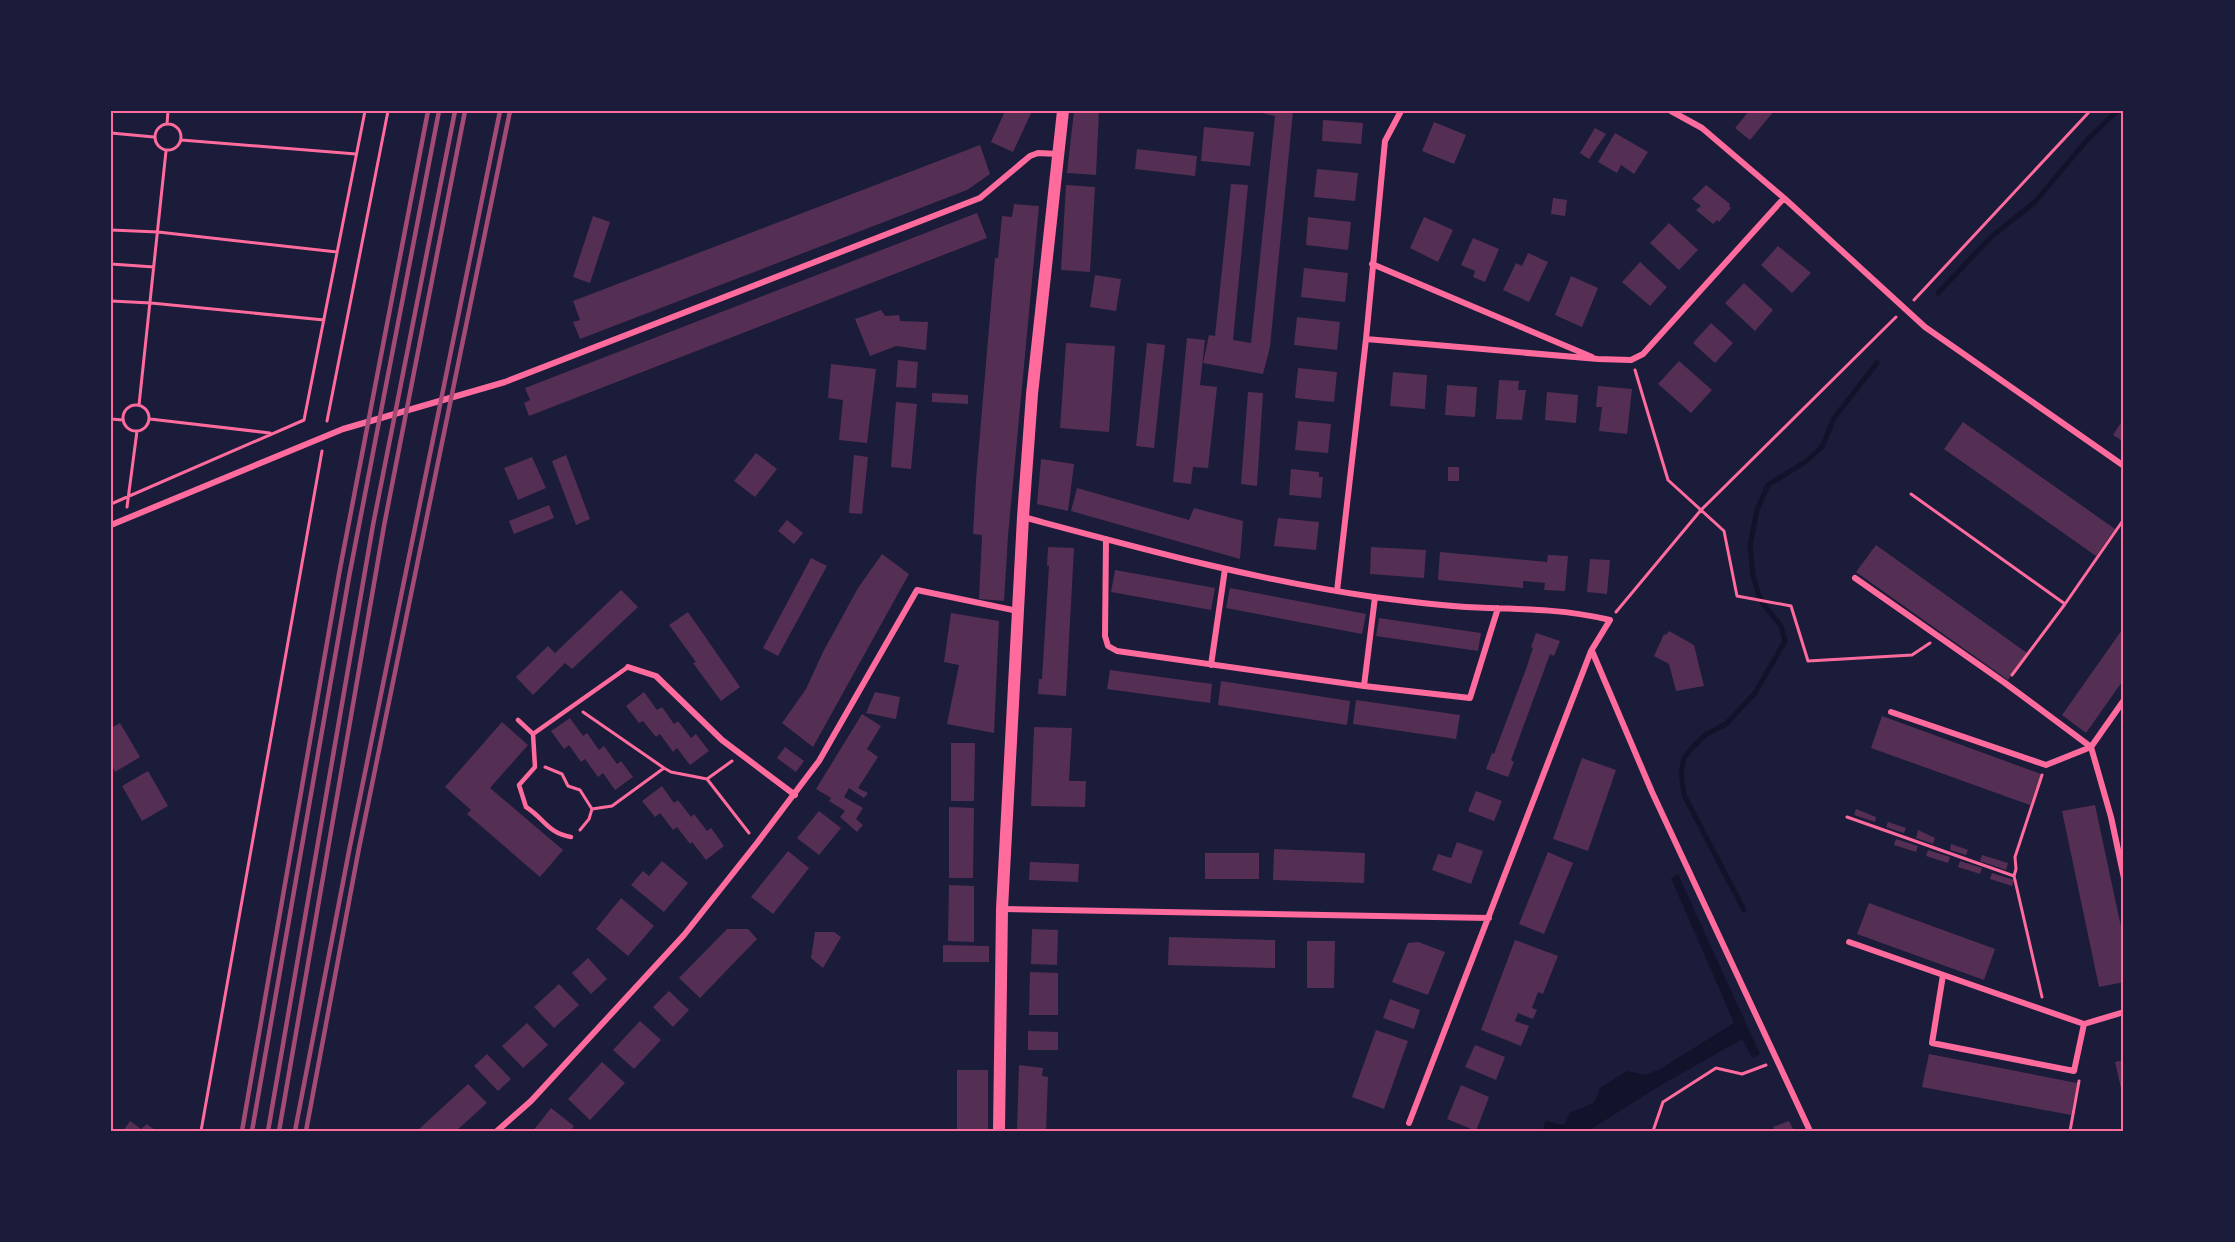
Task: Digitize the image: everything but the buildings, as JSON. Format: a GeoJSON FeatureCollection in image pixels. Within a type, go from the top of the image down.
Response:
{"type":"FeatureCollection","features":[{"type":"Feature","properties":{"kind":"main road"},"geometry":{"type":"LineString","coordinates":[[999,1131],[1002,909],[1023,517],[1032,394],[1063,111]]}},
{"type":"Feature","properties":{"kind":"street"},"geometry":{"type":"LineString","coordinates":[[1337,591],[1366,339],[1385,141],[1401,111]]}},
{"type":"Feature","properties":{"kind":"street"},"geometry":{"type":"LineString","coordinates":[[1671,111],[1702,128],[1784,198],[1925,327],[2124,466]]}},
{"type":"Feature","properties":{"kind":"street"},"geometry":{"type":"LineString","coordinates":[[111,525],[343,429],[516,378],[980,198],[1030,156],[1038,153],[1058,154]]}},
{"type":"Feature","properties":{"kind":"street"},"geometry":{"type":"LineString","coordinates":[[1366,339],[1631,360],[1643,354],[1784,198]]}},
{"type":"Feature","properties":{"kind":"street"},"geometry":{"type":"LineString","coordinates":[[1372,264],[1598,359]]}},
{"type":"Feature","properties":{"kind":"street"},"geometry":{"type":"LineString","coordinates":[[1023,517],[1225,569],[1337,591],[1375,597],[1582,613],[1610,620],[1591,651],[1409,1123]]}},
{"type":"Feature","properties":{"kind":"street"},"geometry":{"type":"LineString","coordinates":[[1106,539],[1105,636],[1108,646],[1118,651],[1364,686],[1470,698],[1498,608]]}},
{"type":"Feature","properties":{"kind":"street"},"geometry":{"type":"LineString","coordinates":[[1211,665],[1225,569]]}},
{"type":"Feature","properties":{"kind":"street"},"geometry":{"type":"LineString","coordinates":[[1855,578],[2005,683],[2091,747],[2111,817],[2124,878]]}},
{"type":"Feature","properties":{"kind":"street"},"geometry":{"type":"LineString","coordinates":[[497,1131],[531,1101],[684,935],[795,795],[819,760],[917,590],[1018,611]]}},
{"type":"Feature","properties":{"kind":"street"},"geometry":{"type":"LineString","coordinates":[[1364,686],[1375,597]]}},
{"type":"Feature","properties":{"kind":"street"},"geometry":{"type":"LineString","coordinates":[[1591,651],[1652,792],[1810,1131]]}},
{"type":"Feature","properties":{"kind":"street"},"geometry":{"type":"LineString","coordinates":[[628,667],[656,676],[722,740],[795,795]]}},
{"type":"Feature","properties":{"kind":"street"},"geometry":{"type":"LineString","coordinates":[[1891,712],[2046,765],[2091,747],[2124,700]]}},
{"type":"Feature","properties":{"kind":"street"},"geometry":{"type":"LineString","coordinates":[[1002,909],[1489,918]]}},
{"type":"Feature","properties":{"kind":"street"},"geometry":{"type":"LineString","coordinates":[[1849,942],[2084,1024],[2091,1020],[2124,1012]]}},
{"type":"Feature","properties":{"kind":"street"},"geometry":{"type":"LineString","coordinates":[[1943,975],[1932,1043],[2074,1071],[2084,1024]]}},
{"type":"Feature","properties":{"kind":"lane"},"geometry":{"type":"LineString","coordinates":[[533,734],[628,667]]}},
{"type":"Feature","properties":{"kind":"lane"},"geometry":{"type":"LineString","coordinates":[[518,720],[533,734],[535,767],[519,785],[526,807],[537,814],[549,829],[560,835],[571,837]]}},
{"type":"Feature","properties":{"kind":"path"},"geometry":{"type":"LineString","coordinates":[[167,124],[168,111]]}},
{"type":"Feature","properties":{"kind":"path"},"geometry":{"type":"LineString","coordinates":[[111,504],[304,420],[365,111]]}},
{"type":"Feature","properties":{"kind":"path"},"geometry":{"type":"LineString","coordinates":[[201,1131],[324,437],[388,111]]}},
{"type":"Feature","properties":{"kind":"path"},"geometry":{"type":"LineString","coordinates":[[1610,620],[1701,510],[1904,310],[2090,111]]}},
{"type":"Feature","properties":{"kind":"path"},"geometry":{"type":"LineString","coordinates":[[167,124],[175,126],[180,132],[181,140],[173,150],[166,151],[155,144],[154,137],[156,130],[161,125],[167,124]]}},
{"type":"Feature","properties":{"kind":"path"},"geometry":{"type":"LineString","coordinates":[[111,133],[154,137]]}},
{"type":"Feature","properties":{"kind":"path"},"geometry":{"type":"LineString","coordinates":[[181,140],[356,154]]}},
{"type":"Feature","properties":{"kind":"path"},"geometry":{"type":"LineString","coordinates":[[139,405],[166,151]]}},
{"type":"Feature","properties":{"kind":"path"},"geometry":{"type":"LineString","coordinates":[[111,230],[158,232],[337,252]]}},
{"type":"Feature","properties":{"kind":"path"},"geometry":{"type":"LineString","coordinates":[[111,264],[154,267]]}},
{"type":"Feature","properties":{"kind":"path"},"geometry":{"type":"LineString","coordinates":[[111,300],[324,320]]}},
{"type":"Feature","properties":{"kind":"path"},"geometry":{"type":"LineString","coordinates":[[1631,360],[1668,480],[1724,531],[1737,596],[1791,606],[1808,661],[1912,655],[1938,638]]}},
{"type":"Feature","properties":{"kind":"path"},"geometry":{"type":"LineString","coordinates":[[133,405],[145,408],[150,419],[143,429],[137,431],[126,426],[123,420],[127,408],[133,405]]}},
{"type":"Feature","properties":{"kind":"path"},"geometry":{"type":"LineString","coordinates":[[111,419],[123,420]]}},
{"type":"Feature","properties":{"kind":"path"},"geometry":{"type":"LineString","coordinates":[[150,419],[273,434]]}},
{"type":"Feature","properties":{"kind":"path"},"geometry":{"type":"LineString","coordinates":[[131,517],[127,508],[137,431]]}},
{"type":"Feature","properties":{"kind":"path"},"geometry":{"type":"LineString","coordinates":[[1911,495],[2065,604]]}},
{"type":"Feature","properties":{"kind":"path"},"geometry":{"type":"LineString","coordinates":[[2005,683],[2065,604],[2124,519]]}},
{"type":"Feature","properties":{"kind":"path"},"geometry":{"type":"LineString","coordinates":[[574,706],[664,768],[707,779],[757,843]]}},
{"type":"Feature","properties":{"kind":"path"},"geometry":{"type":"LineString","coordinates":[[707,779],[741,754]]}},
{"type":"Feature","properties":{"kind":"path"},"geometry":{"type":"LineString","coordinates":[[2045,1011],[2014,876],[2016,869],[2014,857],[2046,765]]}},
{"type":"Feature","properties":{"kind":"path"},"geometry":{"type":"LineString","coordinates":[[535,767],[542,766],[562,774],[568,786],[580,790],[592,809]]}},
{"type":"Feature","properties":{"kind":"path"},"geometry":{"type":"LineString","coordinates":[[592,809],[612,806],[664,768]]}},
{"type":"Feature","properties":{"kind":"path"},"geometry":{"type":"LineString","coordinates":[[571,837],[585,825],[592,809]]}},
{"type":"Feature","properties":{"kind":"path"},"geometry":{"type":"LineString","coordinates":[[1847,817],[2014,876]]}},
{"type":"Feature","properties":{"kind":"path"},"geometry":{"type":"LineString","coordinates":[[1653,1131],[1663,1102],[1716,1068],[1742,1074],[1777,1061]]}},
{"type":"Feature","properties":{"kind":"path"},"geometry":{"type":"LineString","coordinates":[[2070,1131],[2079,1079],[2074,1071]]}},
{"type":"Feature","properties":{"kind":"shaded area"},"geometry":{"type":"Polygon","coordinates":[[[1678,874],[1760,1054],[1752,1058],[1742,1039],[1656,1088],[1588,1131],[1542,1131],[1546,1121],[1564,1125],[1570,1113],[1594,1103],[1600,1088],[1627,1071],[1646,1075],[1662,1068],[1734,1023],[1671,878],[1678,874]]]}},
{"type":"Feature","properties":{"kind":"waterway"},"geometry":{"type":"LineString","coordinates":[[1938,293],[1990,238],[2035,202],[2087,140],[2117,111]]}},
{"type":"Feature","properties":{"kind":"waterway"},"geometry":{"type":"LineString","coordinates":[[1744,910],[1684,795],[1681,773],[1684,758],[1705,735],[1726,724],[1755,693],[1785,641],[1781,626],[1764,605],[1758,593],[1753,575],[1750,546],[1757,510],[1768,485],[1805,462],[1822,447],[1834,418],[1877,363]]}},
{"type":"Feature","properties":{"kind":"railway"},"geometry":{"type":"LineString","coordinates":[[242,1131],[339,574],[428,111]]}},
{"type":"Feature","properties":{"kind":"railway"},"geometry":{"type":"LineString","coordinates":[[252,1131],[349,577],[439,111]]}},
{"type":"Feature","properties":{"kind":"railway"},"geometry":{"type":"LineString","coordinates":[[268,1131],[373,525],[455,111]]}},
{"type":"Feature","properties":{"kind":"railway"},"geometry":{"type":"LineString","coordinates":[[279,1131],[384,526],[465,111]]}},
{"type":"Feature","properties":{"kind":"railway"},"geometry":{"type":"LineString","coordinates":[[295,1131],[350,846],[500,111]]}},
{"type":"Feature","properties":{"kind":"railway"},"geometry":{"type":"LineString","coordinates":[[306,1131],[359,848],[510,111]]}}]}
